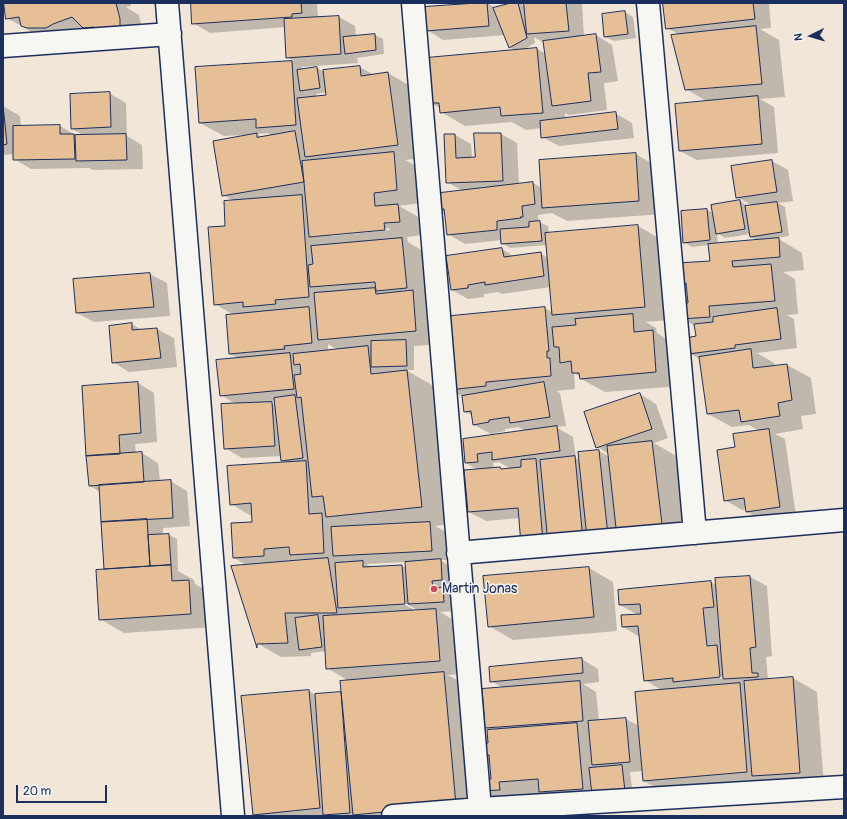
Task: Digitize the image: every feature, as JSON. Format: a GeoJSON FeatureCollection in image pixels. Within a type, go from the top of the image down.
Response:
{"type":"FeatureCollection","features":[{"type":"Feature","properties":{"kind":"street"},"geometry":{"type":"LineString","coordinates":[[167,3],[233,816]]}},
{"type":"Feature","properties":{"kind":"street"},"geometry":{"type":"LineString","coordinates":[[413,3],[480,809]]}},
{"type":"Feature","properties":{"kind":"street"},"geometry":{"type":"LineString","coordinates":[[648,3],[695,533]]}},
{"type":"Feature","properties":{"kind":"street"},"geometry":{"type":"LineString","coordinates":[[3,46],[170,34]]}},
{"type":"Feature","properties":{"kind":"street"},"geometry":{"type":"LineString","coordinates":[[458,553],[844,520]]}},
{"type":"Feature","properties":{"kind":"street"},"geometry":{"type":"LineString","coordinates":[[392,816],[480,809],[844,787]]}},
{"type":"Feature","properties":{"kind":"building"},"geometry":{"type":"Polygon","coordinates":[[[4,3],[116,3],[120,19],[120,32],[95,34],[94,27],[83,28],[72,17],[46,28],[27,28],[21,26],[19,17],[6,19],[4,3]]]}},
{"type":"Feature","properties":{"kind":"building"},"geometry":{"type":"Polygon","coordinates":[[[191,3],[301,3],[302,13],[292,14],[292,17],[192,24],[191,3]]]}},
{"type":"Feature","properties":{"kind":"building"},"geometry":{"type":"Polygon","coordinates":[[[487,3],[489,26],[426,31],[424,7],[487,3]]]}},
{"type":"Feature","properties":{"kind":"building"},"geometry":{"type":"Polygon","coordinates":[[[511,3],[518,3],[527,38],[509,48],[493,8],[511,3]]]}},
{"type":"Feature","properties":{"kind":"building"},"geometry":{"type":"Polygon","coordinates":[[[524,3],[566,3],[569,31],[527,34],[524,3]]]}},
{"type":"Feature","properties":{"kind":"building"},"geometry":{"type":"Polygon","coordinates":[[[663,3],[753,3],[755,19],[666,29],[663,3]]]}},
{"type":"Feature","properties":{"kind":"building"},"geometry":{"type":"Polygon","coordinates":[[[625,11],[628,34],[604,37],[602,14],[625,11]]]}},
{"type":"Feature","properties":{"kind":"building"},"geometry":{"type":"Polygon","coordinates":[[[339,16],[341,54],[286,58],[284,19],[339,16]]]}},
{"type":"Feature","properties":{"kind":"building"},"geometry":{"type":"Polygon","coordinates":[[[756,26],[762,84],[685,90],[671,35],[756,26]]]}},
{"type":"Feature","properties":{"kind":"building"},"geometry":{"type":"Polygon","coordinates":[[[375,34],[376,50],[345,54],[343,37],[375,34]]]}},
{"type":"Feature","properties":{"kind":"building"},"geometry":{"type":"Polygon","coordinates":[[[596,34],[601,72],[588,73],[591,101],[552,106],[543,41],[596,34]]]}},
{"type":"Feature","properties":{"kind":"building"},"geometry":{"type":"Polygon","coordinates":[[[537,48],[543,113],[501,116],[500,107],[440,113],[439,103],[430,103],[426,58],[537,48]]]}},
{"type":"Feature","properties":{"kind":"building"},"geometry":{"type":"Polygon","coordinates":[[[292,61],[296,125],[256,128],[256,119],[199,123],[195,67],[292,61]]]}},
{"type":"Feature","properties":{"kind":"building"},"geometry":{"type":"Polygon","coordinates":[[[360,66],[361,76],[388,72],[398,145],[305,157],[297,98],[326,95],[323,70],[360,66]]]}},
{"type":"Feature","properties":{"kind":"building"},"geometry":{"type":"Polygon","coordinates":[[[317,67],[320,88],[300,91],[297,70],[317,67]]]}},
{"type":"Feature","properties":{"kind":"building"},"geometry":{"type":"Polygon","coordinates":[[[110,92],[111,127],[71,129],[70,94],[110,92]]]}},
{"type":"Feature","properties":{"kind":"building"},"geometry":{"type":"Polygon","coordinates":[[[758,96],[762,144],[679,151],[675,104],[758,96]]]}},
{"type":"Feature","properties":{"kind":"building"},"geometry":{"type":"Polygon","coordinates":[[[3,105],[7,144],[3,145],[3,105]]]}},
{"type":"Feature","properties":{"kind":"building"},"geometry":{"type":"Polygon","coordinates":[[[616,112],[618,129],[541,138],[540,121],[616,112]]]}},
{"type":"Feature","properties":{"kind":"building"},"geometry":{"type":"Polygon","coordinates":[[[60,125],[60,134],[74,134],[75,159],[13,160],[13,126],[60,125]]]}},
{"type":"Feature","properties":{"kind":"building"},"geometry":{"type":"Polygon","coordinates":[[[295,131],[304,182],[222,196],[213,141],[257,133],[257,137],[295,131]]]}},
{"type":"Feature","properties":{"kind":"building"},"geometry":{"type":"Polygon","coordinates":[[[474,133],[501,133],[503,181],[446,183],[444,134],[455,134],[456,158],[475,157],[474,133]]]}},
{"type":"Feature","properties":{"kind":"building"},"geometry":{"type":"Polygon","coordinates":[[[126,134],[127,160],[76,161],[75,135],[126,134]]]}},
{"type":"Feature","properties":{"kind":"building"},"geometry":{"type":"Polygon","coordinates":[[[394,152],[397,190],[374,193],[375,206],[398,204],[400,222],[384,223],[385,230],[309,237],[302,161],[394,152]]]}},
{"type":"Feature","properties":{"kind":"building"},"geometry":{"type":"Polygon","coordinates":[[[636,153],[639,201],[542,208],[539,160],[636,153]]]}},
{"type":"Feature","properties":{"kind":"building"},"geometry":{"type":"Polygon","coordinates":[[[772,160],[777,192],[736,198],[731,166],[772,160]]]}},
{"type":"Feature","properties":{"kind":"building"},"geometry":{"type":"Polygon","coordinates":[[[533,182],[535,204],[522,206],[523,217],[520,217],[521,218],[497,221],[497,230],[447,235],[444,209],[434,209],[432,194],[533,182]]]}},
{"type":"Feature","properties":{"kind":"building"},"geometry":{"type":"Polygon","coordinates":[[[302,195],[309,297],[275,300],[276,304],[243,307],[243,302],[214,305],[208,227],[225,226],[224,201],[302,195]]]}},
{"type":"Feature","properties":{"kind":"building"},"geometry":{"type":"Polygon","coordinates":[[[740,200],[745,229],[716,234],[711,205],[740,200]]]}},
{"type":"Feature","properties":{"kind":"building"},"geometry":{"type":"Polygon","coordinates":[[[777,202],[782,232],[750,237],[745,206],[777,202]]]}},
{"type":"Feature","properties":{"kind":"building"},"geometry":{"type":"Polygon","coordinates":[[[707,209],[710,240],[683,243],[681,211],[707,209]]]}},
{"type":"Feature","properties":{"kind":"building"},"geometry":{"type":"Polygon","coordinates":[[[540,221],[542,241],[501,244],[500,229],[529,227],[529,222],[540,221]]]}},
{"type":"Feature","properties":{"kind":"building"},"geometry":{"type":"Polygon","coordinates":[[[638,225],[645,307],[552,315],[545,233],[638,225]]]}},
{"type":"Feature","properties":{"kind":"building"},"geometry":{"type":"Polygon","coordinates":[[[402,238],[407,288],[376,291],[375,282],[310,287],[308,265],[313,264],[311,246],[402,238]]]}},
{"type":"Feature","properties":{"kind":"building"},"geometry":{"type":"Polygon","coordinates":[[[779,238],[780,257],[732,261],[733,267],[771,264],[775,301],[709,306],[710,317],[681,319],[680,303],[688,303],[686,283],[678,284],[677,263],[710,261],[708,244],[779,238]]]}},
{"type":"Feature","properties":{"kind":"building"},"geometry":{"type":"Polygon","coordinates":[[[502,248],[504,257],[541,252],[544,276],[485,285],[485,282],[468,285],[468,288],[451,290],[446,256],[502,248]]]}},
{"type":"Feature","properties":{"kind":"building"},"geometry":{"type":"Polygon","coordinates":[[[150,273],[154,307],[76,313],[73,279],[150,273]]]}},
{"type":"Feature","properties":{"kind":"building"},"geometry":{"type":"Polygon","coordinates":[[[375,288],[376,294],[413,290],[416,331],[318,340],[314,293],[375,288]]]}},
{"type":"Feature","properties":{"kind":"building"},"geometry":{"type":"Polygon","coordinates":[[[309,307],[312,343],[284,346],[285,349],[229,354],[226,315],[309,307]]]}},
{"type":"Feature","properties":{"kind":"building"},"geometry":{"type":"Polygon","coordinates":[[[545,307],[549,351],[547,351],[547,358],[550,358],[551,376],[486,382],[486,386],[448,390],[441,317],[545,307]]]}},
{"type":"Feature","properties":{"kind":"building"},"geometry":{"type":"Polygon","coordinates":[[[777,308],[781,339],[735,345],[735,348],[688,354],[686,338],[696,336],[694,324],[713,322],[713,317],[777,308]]]}},
{"type":"Feature","properties":{"kind":"building"},"geometry":{"type":"Polygon","coordinates":[[[633,314],[634,332],[653,330],[656,372],[580,379],[579,373],[572,373],[571,361],[560,363],[559,347],[554,347],[552,327],[576,325],[575,319],[633,314]]]}},
{"type":"Feature","properties":{"kind":"building"},"geometry":{"type":"Polygon","coordinates":[[[132,323],[132,330],[157,328],[161,358],[112,363],[109,326],[132,323]]]}},
{"type":"Feature","properties":{"kind":"building"},"geometry":{"type":"Polygon","coordinates":[[[406,340],[407,366],[371,367],[371,341],[406,340]]]}},
{"type":"Feature","properties":{"kind":"building"},"geometry":{"type":"Polygon","coordinates":[[[368,346],[371,374],[407,370],[422,507],[326,517],[323,496],[312,497],[301,397],[297,398],[294,375],[301,374],[300,364],[294,365],[293,354],[368,346]]]}},
{"type":"Feature","properties":{"kind":"building"},"geometry":{"type":"Polygon","coordinates":[[[751,349],[753,368],[787,364],[792,400],[778,403],[780,416],[741,422],[739,410],[707,414],[699,357],[751,349]]]}},
{"type":"Feature","properties":{"kind":"building"},"geometry":{"type":"Polygon","coordinates":[[[290,353],[294,389],[220,396],[216,360],[290,353]]]}},
{"type":"Feature","properties":{"kind":"building"},"geometry":{"type":"Polygon","coordinates":[[[138,382],[141,433],[119,435],[120,454],[86,456],[82,386],[138,382]]]}},
{"type":"Feature","properties":{"kind":"building"},"geometry":{"type":"Polygon","coordinates":[[[544,382],[550,417],[510,423],[509,417],[489,420],[489,422],[473,425],[471,411],[464,412],[462,396],[544,382]]]}},
{"type":"Feature","properties":{"kind":"building"},"geometry":{"type":"Polygon","coordinates":[[[640,393],[652,429],[596,448],[584,412],[640,393]]]}},
{"type":"Feature","properties":{"kind":"building"},"geometry":{"type":"Polygon","coordinates":[[[295,395],[303,458],[281,461],[274,398],[295,395]]]}},
{"type":"Feature","properties":{"kind":"building"},"geometry":{"type":"Polygon","coordinates":[[[272,402],[275,446],[224,449],[221,404],[272,402]]]}},
{"type":"Feature","properties":{"kind":"building"},"geometry":{"type":"Polygon","coordinates":[[[557,426],[560,451],[492,460],[492,452],[477,454],[478,462],[465,463],[463,439],[557,426]]]}},
{"type":"Feature","properties":{"kind":"building"},"geometry":{"type":"Polygon","coordinates":[[[769,429],[780,507],[746,512],[744,498],[724,501],[717,450],[735,447],[733,434],[769,429]]]}},
{"type":"Feature","properties":{"kind":"building"},"geometry":{"type":"Polygon","coordinates":[[[652,441],[663,532],[617,537],[607,446],[652,441]]]}},
{"type":"Feature","properties":{"kind":"building"},"geometry":{"type":"Polygon","coordinates":[[[599,450],[608,536],[587,538],[578,452],[599,450]]]}},
{"type":"Feature","properties":{"kind":"building"},"geometry":{"type":"Polygon","coordinates":[[[142,452],[144,482],[89,486],[86,456],[142,452]]]}},
{"type":"Feature","properties":{"kind":"building"},"geometry":{"type":"Polygon","coordinates":[[[575,456],[583,540],[548,543],[540,460],[575,456]]]}},
{"type":"Feature","properties":{"kind":"building"},"geometry":{"type":"Polygon","coordinates":[[[536,459],[543,542],[521,544],[518,508],[468,512],[464,470],[521,467],[521,460],[536,459]]]}},
{"type":"Feature","properties":{"kind":"building"},"geometry":{"type":"Polygon","coordinates":[[[306,461],[309,514],[322,513],[324,553],[290,555],[289,547],[264,549],[264,556],[233,558],[231,523],[252,522],[251,503],[230,505],[227,466],[306,461]]]}},
{"type":"Feature","properties":{"kind":"building"},"geometry":{"type":"Polygon","coordinates":[[[171,480],[173,518],[101,522],[99,485],[171,480]]]}},
{"type":"Feature","properties":{"kind":"building"},"geometry":{"type":"Polygon","coordinates":[[[147,519],[150,566],[104,569],[101,522],[147,519]]]}},
{"type":"Feature","properties":{"kind":"building"},"geometry":{"type":"Polygon","coordinates":[[[430,522],[432,551],[333,556],[331,527],[430,522]]]}},
{"type":"Feature","properties":{"kind":"building"},"geometry":{"type":"Polygon","coordinates":[[[169,534],[171,565],[150,566],[148,535],[169,534]]]}},
{"type":"Feature","properties":{"kind":"building"},"geometry":{"type":"Polygon","coordinates":[[[328,558],[337,613],[285,613],[288,643],[257,644],[257,648],[231,566],[328,558]]]}},
{"type":"Feature","properties":{"kind":"building"},"geometry":{"type":"Polygon","coordinates":[[[441,559],[442,580],[432,581],[433,588],[443,587],[444,602],[408,604],[405,562],[441,559]]]}},
{"type":"Feature","properties":{"kind":"building"},"geometry":{"type":"Polygon","coordinates":[[[363,561],[363,567],[402,565],[405,604],[338,608],[335,563],[363,561]]]}},
{"type":"Feature","properties":{"kind":"building"},"geometry":{"type":"Polygon","coordinates":[[[171,565],[172,581],[189,580],[191,614],[99,620],[96,570],[171,565]]]}},
{"type":"Feature","properties":{"kind":"building"},"geometry":{"type":"Polygon","coordinates":[[[589,567],[594,617],[488,627],[483,576],[589,567]]]}},
{"type":"Feature","properties":{"kind":"building"},"geometry":{"type":"Polygon","coordinates":[[[750,576],[756,647],[750,648],[752,673],[758,673],[758,677],[723,679],[715,578],[750,576]]]}},
{"type":"Feature","properties":{"kind":"building"},"geometry":{"type":"Polygon","coordinates":[[[711,581],[714,607],[703,608],[707,646],[717,645],[720,677],[673,682],[673,678],[644,681],[638,626],[622,627],[621,615],[641,614],[640,604],[619,605],[618,590],[711,581]]]}},
{"type":"Feature","properties":{"kind":"building"},"geometry":{"type":"Polygon","coordinates":[[[436,609],[440,661],[326,669],[323,616],[436,609]]]}},
{"type":"Feature","properties":{"kind":"building"},"geometry":{"type":"Polygon","coordinates":[[[318,615],[322,647],[299,650],[295,618],[318,615]]]}},
{"type":"Feature","properties":{"kind":"building"},"geometry":{"type":"Polygon","coordinates":[[[582,658],[583,673],[490,682],[489,667],[582,658]]]}},
{"type":"Feature","properties":{"kind":"building"},"geometry":{"type":"Polygon","coordinates":[[[444,672],[456,805],[353,815],[340,681],[444,672]]]}},
{"type":"Feature","properties":{"kind":"building"},"geometry":{"type":"Polygon","coordinates":[[[793,677],[800,773],[752,776],[744,681],[793,677]]]}},
{"type":"Feature","properties":{"kind":"building"},"geometry":{"type":"Polygon","coordinates":[[[580,681],[583,721],[485,728],[482,689],[580,681]]]}},
{"type":"Feature","properties":{"kind":"building"},"geometry":{"type":"Polygon","coordinates":[[[740,683],[747,772],[643,781],[635,692],[740,683]]]}},
{"type":"Feature","properties":{"kind":"building"},"geometry":{"type":"Polygon","coordinates":[[[309,690],[320,808],[253,815],[241,696],[309,690]]]}},
{"type":"Feature","properties":{"kind":"building"},"geometry":{"type":"Polygon","coordinates":[[[341,692],[350,813],[323,815],[315,694],[341,692]]]}},
{"type":"Feature","properties":{"kind":"building"},"geometry":{"type":"Polygon","coordinates":[[[626,718],[630,762],[592,765],[588,721],[626,718]]]}},
{"type":"Feature","properties":{"kind":"building"},"geometry":{"type":"Polygon","coordinates":[[[577,723],[583,789],[539,792],[538,779],[499,782],[500,790],[480,791],[479,780],[491,779],[489,755],[477,756],[476,744],[488,743],[487,730],[577,723]]]}},
{"type":"Feature","properties":{"kind":"building"},"geometry":{"type":"Polygon","coordinates":[[[622,765],[625,791],[592,795],[589,768],[622,765]]]}},
{"type":"Feature","properties":{"kind":"place","name":"Martin Jonas"},"geometry":{"type":"Point","coordinates":[434,589]}}]}
